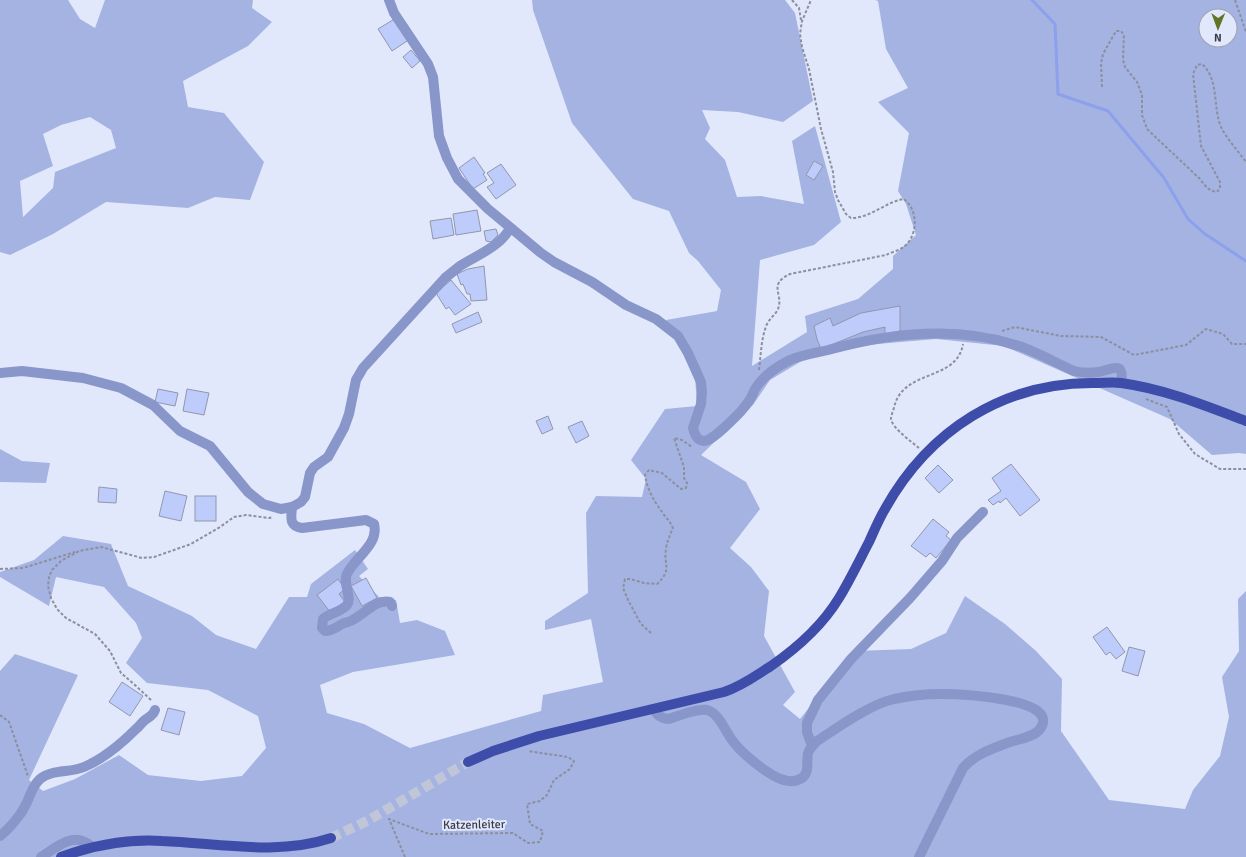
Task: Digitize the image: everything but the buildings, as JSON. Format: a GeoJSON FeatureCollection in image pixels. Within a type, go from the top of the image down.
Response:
{"type":"FeatureCollection","features":[{"type":"Feature","properties":{"kind":"main road"},"geometry":{"type":"LineString","coordinates":[[468,762],[512,744],[706,697],[744,684],[788,654],[815,630],[838,600],[885,509],[925,453],[963,422],[992,404],[1020,393],[1046,386],[1073,382],[1121,383],[1183,397],[1246,421]]}},
{"type":"Feature","properties":{"kind":"main road"},"geometry":{"type":"LineString","coordinates":[[61,857],[92,847],[124,841],[161,840],[254,847],[279,847],[316,843],[331,838]]}},
{"type":"Feature","properties":{"kind":"street"},"geometry":{"type":"LineString","coordinates":[[389,0],[394,13],[428,64],[432,77],[439,136],[447,158],[458,179],[488,210],[554,262],[592,282],[626,305],[656,319],[678,336],[688,353],[701,382],[701,404],[693,428],[697,438],[707,441],[712,439],[735,418],[748,402],[756,387],[768,374],[790,360],[860,341],[936,333],[990,338],[1019,346],[1081,373],[1099,372],[1112,367],[1118,368],[1121,371],[1121,383]]}},
{"type":"Feature","properties":{"kind":"street"},"geometry":{"type":"LineString","coordinates":[[0,373],[22,371],[84,378],[121,388],[153,405],[180,431],[210,446],[248,492],[263,504],[281,509],[292,507],[301,502],[304,497],[310,473],[314,467],[328,457],[344,428],[349,414],[356,380],[363,368],[445,278],[460,266],[486,251],[506,236],[510,228]]}},
{"type":"Feature","properties":{"kind":"street"},"geometry":{"type":"LineString","coordinates":[[292,507],[291,522],[297,528],[366,520],[374,524],[376,532],[373,541],[347,572],[346,583],[349,600],[348,603],[346,606],[323,619],[322,628],[325,631],[330,631],[353,620],[378,603],[384,601],[390,602],[392,606]]}},
{"type":"Feature","properties":{"kind":"street"},"geometry":{"type":"LineString","coordinates":[[812,746],[807,732],[807,723],[818,700],[851,659],[910,598],[942,561],[957,538],[983,512]]}},
{"type":"Feature","properties":{"kind":"street"},"geometry":{"type":"LineString","coordinates":[[653,709],[660,717],[664,719],[701,710],[707,710],[713,713],[732,740],[750,759],[765,770],[784,780],[792,781],[800,779],[806,775],[808,770],[808,752],[812,746],[826,735],[870,708],[894,699],[940,694],[982,697],[1014,701],[1027,705],[1039,712],[1042,716],[1042,724],[1040,729],[1035,734],[1007,743],[983,754],[968,762],[963,768],[919,857]]}},
{"type":"Feature","properties":{"kind":"street"},"geometry":{"type":"LineString","coordinates":[[0,836],[8,829],[25,807],[30,794],[40,780],[47,775],[84,768],[103,757],[136,730],[145,720],[154,714],[155,710]]}},
{"type":"Feature","properties":{"kind":"street"},"geometry":{"type":"LineString","coordinates":[[41,857],[60,844],[72,840],[79,839],[92,847]]}},
{"type":"Feature","properties":{"kind":"path"},"geometry":{"type":"LineString","coordinates":[[792,0],[799,8],[802,21]]}},
{"type":"Feature","properties":{"kind":"path"},"geometry":{"type":"LineString","coordinates":[[756,387],[765,330],[778,309],[778,286],[780,281],[790,274],[886,255],[906,246],[912,237],[915,227],[911,207],[904,200],[890,203],[866,216],[851,218],[846,214],[838,200],[831,163],[821,129],[809,69],[802,47],[800,34],[802,21],[811,0]]}},
{"type":"Feature","properties":{"kind":"path"},"geometry":{"type":"LineString","coordinates":[[1235,0],[1246,32]]}},
{"type":"Feature","properties":{"kind":"path"},"geometry":{"type":"LineString","coordinates":[[1102,87],[1101,62],[1103,54],[1116,31],[1121,31],[1124,35],[1123,60],[1125,67],[1137,82],[1142,95],[1142,115],[1147,129],[1200,179],[1207,188],[1217,192],[1220,188],[1220,182],[1205,156],[1200,141],[1193,74],[1197,64],[1202,64],[1206,67],[1212,81],[1222,128],[1246,162]]}},
{"type":"Feature","properties":{"kind":"path"},"geometry":{"type":"LineString","coordinates":[[990,338],[995,332],[1015,328],[1062,336],[1101,337],[1134,355],[1186,345],[1206,329],[1222,334],[1232,344],[1246,344]]}},
{"type":"Feature","properties":{"kind":"path"},"geometry":{"type":"LineString","coordinates":[[925,453],[895,428],[892,423],[891,418],[897,399],[901,391],[908,385],[953,363],[960,355],[964,335]]}},
{"type":"Feature","properties":{"kind":"path"},"geometry":{"type":"LineString","coordinates":[[1140,396],[1167,407],[1179,434],[1195,454],[1220,469],[1246,469]]}},
{"type":"Feature","properties":{"kind":"path"},"geometry":{"type":"LineString","coordinates":[[651,633],[638,619],[623,588],[625,579],[630,579],[644,584],[657,584],[665,576],[667,564],[666,550],[673,528],[670,521],[652,497],[646,484],[645,475],[649,470],[662,473],[681,489],[686,488],[687,483],[684,478],[684,467],[674,438],[682,440],[690,447],[698,449],[702,444],[701,440]]}},
{"type":"Feature","properties":{"kind":"path"},"geometry":{"type":"LineString","coordinates":[[0,569],[23,568],[78,551],[100,547],[142,558],[154,557],[190,544],[220,527],[234,517],[246,515],[269,518],[275,517],[279,514],[281,509]]}},
{"type":"Feature","properties":{"kind":"path"},"geometry":{"type":"LineString","coordinates":[[78,551],[61,561],[52,570],[49,577],[48,586],[51,598],[57,609],[66,618],[95,634],[110,651],[121,673],[153,703],[155,710]]}},
{"type":"Feature","properties":{"kind":"path"},"geometry":{"type":"LineString","coordinates":[[0,715],[9,722],[30,781],[30,794]]}},
{"type":"Feature","properties":{"kind":"path","name":"Katzenleiter"},"geometry":{"type":"LineString","coordinates":[[405,857],[389,819],[429,834],[513,833],[528,843],[540,842],[543,831],[530,824],[528,804],[540,801],[544,798],[554,780],[570,769],[574,761],[568,757],[531,752],[512,744]]}},
{"type":"Feature","properties":{"kind":"shaded area"},"geometry":{"type":"Polygon","coordinates":[[[0,0],[68,0],[80,19],[95,28],[105,0],[253,0],[252,8],[272,22],[248,46],[183,81],[188,107],[224,113],[264,162],[250,200],[215,197],[188,208],[106,202],[53,234],[10,255],[0,252],[0,0]],[[90,117],[61,125],[43,134],[53,166],[20,181],[23,217],[53,188],[55,172],[116,148],[111,130],[90,117]]]}},
{"type":"Feature","properties":{"kind":"shaded area"},"geometry":{"type":"Polygon","coordinates":[[[532,0],[785,0],[795,13],[813,101],[783,122],[738,112],[702,110],[710,128],[705,139],[725,160],[737,197],[761,196],[804,204],[792,141],[815,126],[841,222],[814,245],[760,260],[752,366],[807,332],[805,316],[858,299],[893,269],[893,256],[916,235],[906,204],[898,191],[909,133],[878,102],[908,88],[886,49],[878,1],[875,0],[1246,0],[1246,454],[1239,453],[1212,455],[1170,419],[1004,346],[936,339],[866,345],[805,359],[770,380],[753,405],[701,455],[746,482],[760,509],[730,548],[751,567],[769,591],[764,636],[795,692],[783,705],[800,719],[855,651],[911,649],[946,633],[965,596],[1005,624],[1036,651],[1062,679],[1061,731],[1109,800],[1185,809],[1193,790],[1220,756],[1229,717],[1222,677],[1239,651],[1238,599],[1246,591],[1246,857],[0,857],[0,671],[15,654],[78,675],[29,780],[43,791],[75,779],[119,755],[148,775],[201,781],[242,776],[266,748],[258,716],[208,690],[147,683],[126,663],[142,638],[136,623],[104,587],[56,577],[49,606],[0,577],[0,572],[34,560],[63,536],[111,544],[128,586],[192,616],[216,635],[256,649],[289,597],[307,597],[311,584],[355,550],[368,569],[359,576],[379,597],[396,600],[400,623],[417,620],[445,631],[455,655],[353,672],[320,685],[327,713],[364,724],[410,748],[541,711],[543,695],[603,682],[591,619],[545,630],[545,621],[588,593],[586,513],[596,496],[642,497],[646,479],[631,460],[665,409],[697,406],[695,377],[679,341],[666,320],[717,311],[721,290],[698,261],[689,253],[669,211],[633,199],[572,123],[533,10],[532,0]]]}},
{"type":"Feature","properties":{"kind":"shaded area"},"geometry":{"type":"Polygon","coordinates":[[[0,449],[22,461],[50,463],[46,483],[0,482],[0,449]]]}},
{"type":"Feature","properties":{"kind":"waterway"},"geometry":{"type":"LineString","coordinates":[[1032,0],[1055,24],[1058,94],[1108,111],[1164,178],[1188,219],[1205,234],[1246,261]]}},
{"type":"Feature","properties":{"kind":"tunnel"},"geometry":{"type":"LineString","coordinates":[[331,838],[369,820],[468,762]]}}]}
